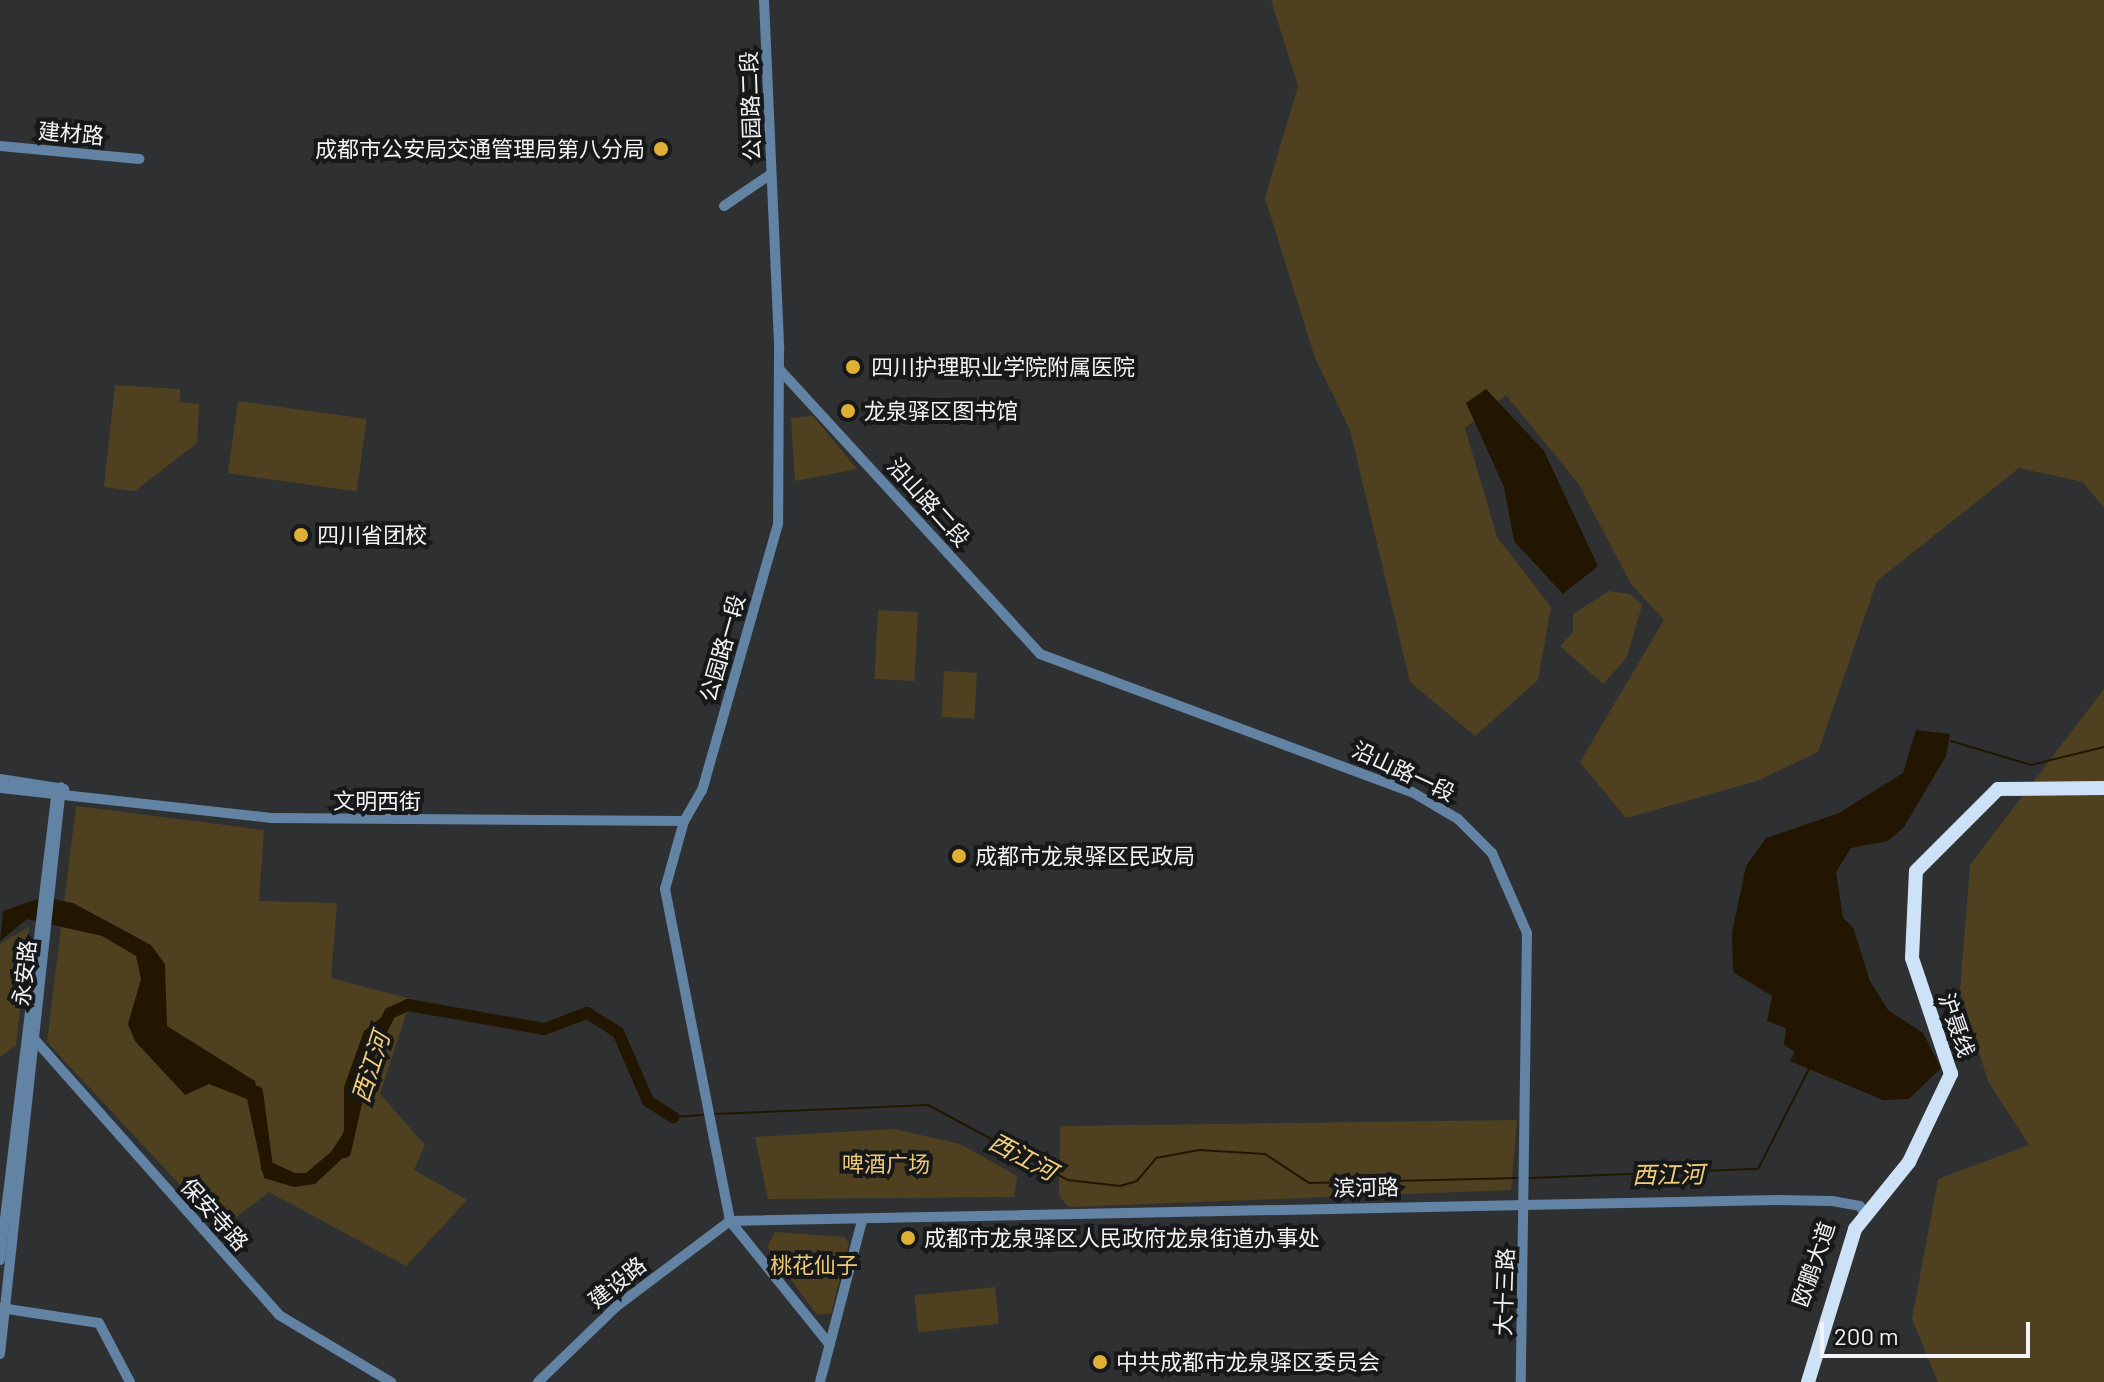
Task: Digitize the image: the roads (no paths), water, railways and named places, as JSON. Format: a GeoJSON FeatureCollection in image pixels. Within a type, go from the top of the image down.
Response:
{"type":"FeatureCollection","features":[{"type":"Feature","properties":{"kind":"highway","name":"沪聂线"},"geometry":{"type":"LineString","coordinates":[[1808,1382],[1848,1245],[1863,1210],[1909,1162],[1951,1067],[1912,958],[1916,871],[1998,789],[2104,788]]}},
{"type":"Feature","properties":{"kind":"highway","name":"欧鹏大道"},"geometry":{"type":"LineString","coordinates":[[1799,1382],[1844,1233],[1863,1210]]}},
{"type":"Feature","properties":{"kind":"street","name":"公园路二段"},"geometry":{"type":"LineString","coordinates":[[764,0],[773,210]]}},
{"type":"Feature","properties":{"kind":"street","name":"建材路"},"geometry":{"type":"LineString","coordinates":[[0,146],[139,159]]}},
{"type":"Feature","properties":{"kind":"street"},"geometry":{"type":"LineString","coordinates":[[724,206],[772,172]]}},
{"type":"Feature","properties":{"kind":"street","name":"公园路一段"},"geometry":{"type":"LineString","coordinates":[[730,1221],[699,1086],[665,889],[684,821],[702,790],[778,524],[780,370],[773,210]]}},
{"type":"Feature","properties":{"kind":"street","name":"沿山路二段"},"geometry":{"type":"LineString","coordinates":[[780,370],[1050,658]]}},
{"type":"Feature","properties":{"kind":"street","name":"沿山路一段"},"geometry":{"type":"LineString","coordinates":[[1050,658],[1412,792],[1458,819],[1492,853],[1527,933],[1528,1204]]}},
{"type":"Feature","properties":{"kind":"street"},"geometry":{"type":"LineString","coordinates":[[0,779],[63,793]]}},
{"type":"Feature","properties":{"kind":"street"},"geometry":{"type":"LineString","coordinates":[[0,788],[63,793]]}},
{"type":"Feature","properties":{"kind":"street","name":"文明西街"},"geometry":{"type":"LineString","coordinates":[[63,793],[345,822],[684,821]]}},
{"type":"Feature","properties":{"kind":"street","name":"永安路"},"geometry":{"type":"LineString","coordinates":[[0,1354],[2,1309],[36,1041],[43,936],[63,793]]}},
{"type":"Feature","properties":{"kind":"street"},"geometry":{"type":"LineString","coordinates":[[0,1260],[43,936]]}},
{"type":"Feature","properties":{"kind":"street","name":"保安寺路"},"geometry":{"type":"LineString","coordinates":[[36,1041],[279,1315],[391,1382]]}},
{"type":"Feature","properties":{"kind":"street","name":"滨河路"},"geometry":{"type":"LineString","coordinates":[[730,1221],[862,1221],[1528,1204],[1823,1201],[1863,1210]]}},
{"type":"Feature","properties":{"kind":"street","name":"大十三路"},"geometry":{"type":"LineString","coordinates":[[1521,1382],[1528,1204]]}},
{"type":"Feature","properties":{"kind":"street"},"geometry":{"type":"LineString","coordinates":[[730,1221],[830,1345]]}},
{"type":"Feature","properties":{"kind":"street","name":"建设路"},"geometry":{"type":"LineString","coordinates":[[538,1382],[617,1306],[730,1221]]}},
{"type":"Feature","properties":{"kind":"street"},"geometry":{"type":"LineString","coordinates":[[820,1382],[862,1221]]}},
{"type":"Feature","properties":{"kind":"street"},"geometry":{"type":"LineString","coordinates":[[2,1309],[99,1323],[130,1382]]}},
{"type":"Feature","properties":{"kind":"waterway","name":"西江河"},"geometry":{"type":"LineString","coordinates":[[1951,741],[2031,765],[2104,747]]}},
{"type":"Feature","properties":{"kind":"waterway","name":"西江河"},"geometry":{"type":"LineString","coordinates":[[369,1055],[390,1013],[408,1005],[544,1029],[587,1013],[618,1032],[648,1101],[673,1117]]}},
{"type":"Feature","properties":{"kind":"waterway","name":"西江河"},"geometry":{"type":"LineString","coordinates":[[1529,1178],[1758,1169],[1810,1067]]}},
{"type":"Feature","properties":{"kind":"waterway","name":"西江河"},"geometry":{"type":"LineString","coordinates":[[345,1152],[362,1076]]}},
{"type":"Feature","properties":{"kind":"waterway","name":"西江河"},"geometry":{"type":"LineString","coordinates":[[257,1092],[267,1167],[289,1177]]}},
{"type":"Feature","properties":{"kind":"waterway","name":"西江河"},"geometry":{"type":"LineString","coordinates":[[714,1114],[928,1105],[1068,1180],[1120,1186],[1137,1181],[1156,1158],[1199,1150],[1265,1154],[1309,1183],[1518,1178]]}},
{"type":"Feature","properties":{"kind":"waterway","name":"西江河"},"geometry":{"type":"LineString","coordinates":[[673,1117],[703,1115]]}},
{"type":"Feature","properties":{"kind":"place","name":"成都市公安局交通管理局第八分局"},"geometry":{"type":"Point","coordinates":[661,149]}},
{"type":"Feature","properties":{"kind":"place","name":"四川护理职业学院附属医院"},"geometry":{"type":"Point","coordinates":[853,367]}},
{"type":"Feature","properties":{"kind":"place","name":"龙泉驿区图书馆"},"geometry":{"type":"Point","coordinates":[848,411]}},
{"type":"Feature","properties":{"kind":"place","name":"四川省团校"},"geometry":{"type":"Point","coordinates":[301,535]}},
{"type":"Feature","properties":{"kind":"place","name":"成都市龙泉驿区民政局"},"geometry":{"type":"Point","coordinates":[959,856]}},
{"type":"Feature","properties":{"kind":"place","name":"成都市龙泉驿区人民政府龙泉街道办事处"},"geometry":{"type":"Point","coordinates":[908,1238]}},
{"type":"Feature","properties":{"kind":"place","name":"中共成都市龙泉驿区委员会"},"geometry":{"type":"Point","coordinates":[1100,1362]}},
{"type":"Feature","properties":{"kind":"park label","name":"啤酒广场"},"geometry":{"type":"Point","coordinates":[886,1164]}},
{"type":"Feature","properties":{"kind":"park label","name":"桃花仙子"},"geometry":{"type":"Point","coordinates":[814,1265]}}]}
